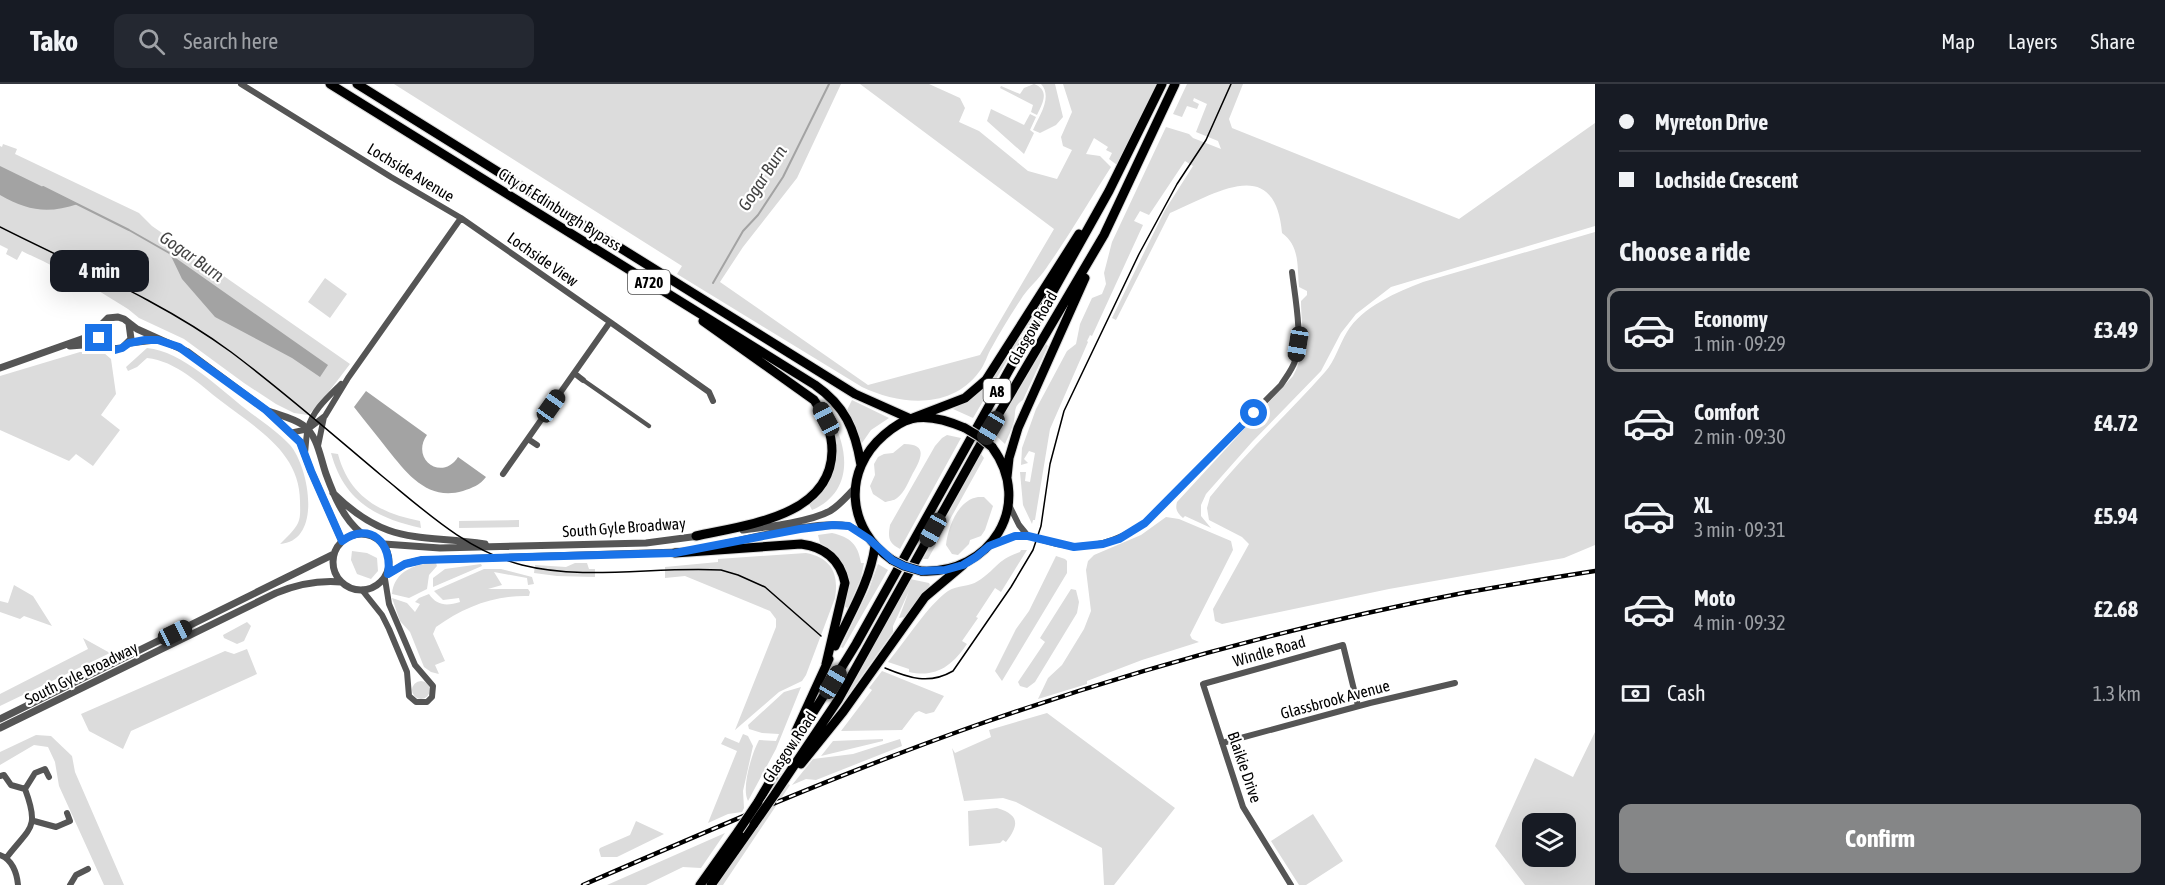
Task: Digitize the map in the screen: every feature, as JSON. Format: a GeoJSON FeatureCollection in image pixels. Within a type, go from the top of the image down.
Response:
{"type":"FeatureCollection","features":[{"type":"Feature","properties":{"kind":"main road","name":"City of Edinburgh Bypass"},"geometry":{"type":"LineString","coordinates":[[330,84],[826,392],[841,409],[854,431],[861,465]]}},
{"type":"Feature","properties":{"kind":"main road","name":"City of Edinburgh Bypass"},"geometry":{"type":"LineString","coordinates":[[359,84],[855,394],[912,418]]}},
{"type":"Feature","properties":{"kind":"main road","name":"Glasgow Road"},"geometry":{"type":"LineString","coordinates":[[700,885],[758,802],[785,755],[856,644],[1098,212],[1162,84]]}},
{"type":"Feature","properties":{"kind":"main road","name":"Glasgow Road"},"geometry":{"type":"LineString","coordinates":[[711,885],[782,786],[838,700],[978,449],[1104,235],[1175,84]]}},
{"type":"Feature","properties":{"kind":"main road"},"geometry":{"type":"LineString","coordinates":[[963,565],[945,570],[921,571],[892,560],[872,542],[858,517],[855,488],[861,465],[876,441],[887,432],[912,418],[965,398],[986,380],[1137,137]]}},
{"type":"Feature","properties":{"kind":"main road"},"geometry":{"type":"LineString","coordinates":[[782,786],[843,712],[925,597],[989,546],[1003,522],[1008,502],[1009,458],[1018,428],[1104,235]]}},
{"type":"Feature","properties":{"kind":"main road","name":"A720"},"geometry":{"type":"LineString","coordinates":[[667,293],[730,342],[808,395],[820,409],[831,438],[832,456],[828,473],[820,488],[805,503],[752,523],[696,536]]}},
{"type":"Feature","properties":{"kind":"main road"},"geometry":{"type":"LineString","coordinates":[[912,418],[936,419],[965,428],[980,436],[992,447],[1007,477]]}},
{"type":"Feature","properties":{"kind":"main road"},"geometry":{"type":"LineString","coordinates":[[785,755],[862,589],[872,562],[872,542]]}},
{"type":"Feature","properties":{"kind":"main road"},"geometry":{"type":"LineString","coordinates":[[675,553],[801,544],[817,547],[827,552],[843,571],[845,583],[826,664]]}},
{"type":"Feature","properties":{"kind":"street","name":"Lochside Avenue"},"geometry":{"type":"LineString","coordinates":[[241,84],[461,218],[348,378],[325,416],[308,429],[290,432]]}},
{"type":"Feature","properties":{"kind":"street","name":"Lochside View"},"geometry":{"type":"LineString","coordinates":[[461,218],[709,392],[713,401]]}},
{"type":"Feature","properties":{"kind":"street"},"geometry":{"type":"LineString","coordinates":[[989,546],[1015,536],[1028,536],[1057,544],[1081,547],[1103,544],[1119,539],[1145,523],[1281,385],[1290,371],[1296,358],[1298,344],[1292,272]]}},
{"type":"Feature","properties":{"kind":"street"},"geometry":{"type":"LineString","coordinates":[[0,368],[90,336],[103,321],[111,317],[124,319],[158,340],[188,352],[266,410],[300,442],[342,541]]}},
{"type":"Feature","properties":{"kind":"street"},"geometry":{"type":"LineString","coordinates":[[503,474],[610,322]]}},
{"type":"Feature","properties":{"kind":"street"},"geometry":{"type":"LineString","coordinates":[[129,324],[131,335],[129,343]]}},
{"type":"Feature","properties":{"kind":"street"},"geometry":{"type":"LineString","coordinates":[[99,328],[99,338],[104,346]]}},
{"type":"Feature","properties":{"kind":"street"},"geometry":{"type":"LineString","coordinates":[[64,346],[96,344],[111,350],[118,350],[129,343],[158,340]]}},
{"type":"Feature","properties":{"kind":"street"},"geometry":{"type":"LineString","coordinates":[[574,373],[649,426]]}},
{"type":"Feature","properties":{"kind":"street","name":"Lochside Avenue"},"geometry":{"type":"LineString","coordinates":[[305,453],[308,429],[314,414],[348,378]]}},
{"type":"Feature","properties":{"kind":"street"},"geometry":{"type":"LineString","coordinates":[[266,410],[295,421],[308,429],[318,446],[333,493],[342,512],[361,533]]}},
{"type":"Feature","properties":{"kind":"street"},"geometry":{"type":"LineString","coordinates":[[295,421],[314,414]]}},
{"type":"Feature","properties":{"kind":"street"},"geometry":{"type":"LineString","coordinates":[[318,446],[325,416]]}},
{"type":"Feature","properties":{"kind":"street"},"geometry":{"type":"LineString","coordinates":[[528,439],[537,445]]}},
{"type":"Feature","properties":{"kind":"street","name":"South Gyle Broadway"},"geometry":{"type":"LineString","coordinates":[[361,533],[374,536],[384,544],[440,549],[646,543],[766,527],[812,517],[834,509],[855,488]]}},
{"type":"Feature","properties":{"kind":"street"},"geometry":{"type":"LineString","coordinates":[[333,493],[350,510],[388,532],[410,537],[467,541],[503,547]]}},
{"type":"Feature","properties":{"kind":"street"},"geometry":{"type":"LineString","coordinates":[[1008,502],[1019,525],[1028,536]]}},
{"type":"Feature","properties":{"kind":"street","name":"South Gyle Broadway"},"geometry":{"type":"LineString","coordinates":[[0,728],[293,586],[315,582],[341,582],[362,590],[371,588],[405,564],[422,560],[675,553],[800,529],[833,525],[849,526],[872,542]]}},
{"type":"Feature","properties":{"kind":"street"},"geometry":{"type":"LineString","coordinates":[[341,582],[334,569],[334,554],[342,541],[361,533]]}},
{"type":"Feature","properties":{"kind":"street"},"geometry":{"type":"LineString","coordinates":[[362,590],[382,615],[389,629],[407,672],[409,696],[416,702],[427,702],[432,697],[433,686],[415,664],[389,604],[387,576],[390,560],[384,544]]}},
{"type":"Feature","properties":{"kind":"street","name":"South Gyle Broadway"},"geometry":{"type":"LineString","coordinates":[[0,719],[334,554]]}},
{"type":"Feature","properties":{"kind":"street","name":"Windle Road"},"geometry":{"type":"LineString","coordinates":[[1203,684],[1343,645],[1358,706]]}},
{"type":"Feature","properties":{"kind":"street","name":"Blaikie Drive"},"geometry":{"type":"LineString","coordinates":[[1203,684],[1243,807],[1291,885]]}},
{"type":"Feature","properties":{"kind":"street","name":"Glassbrook Avenue"},"geometry":{"type":"LineString","coordinates":[[1222,743],[1358,706],[1455,684]]}},
{"type":"Feature","properties":{"kind":"street"},"geometry":{"type":"LineString","coordinates":[[25,789],[35,773],[45,769],[49,777]]}},
{"type":"Feature","properties":{"kind":"street"},"geometry":{"type":"LineString","coordinates":[[0,776],[4,775],[11,784],[25,789]]}},
{"type":"Feature","properties":{"kind":"street"},"geometry":{"type":"LineString","coordinates":[[18,885],[16,873],[3,856],[28,832],[34,821],[25,789]]}},
{"type":"Feature","properties":{"kind":"street"},"geometry":{"type":"LineString","coordinates":[[34,821],[56,827],[70,821],[67,813]]}},
{"type":"Feature","properties":{"kind":"street"},"geometry":{"type":"LineString","coordinates":[[70,885],[76,875],[88,869]]}},
{"type":"Feature","properties":{"kind":"shaded area"},"geometry":{"type":"Polygon","coordinates":[[[394,84],[841,84],[797,178],[743,247],[720,282],[868,385],[980,355],[1054,229],[860,84],[929,84],[960,98],[965,108],[959,122],[979,131],[1028,171],[1057,179],[1072,150],[1063,146],[1061,137],[1072,112],[1063,84],[1157,84],[1117,165],[1109,159],[1112,153],[1106,150],[1108,147],[1094,138],[1086,154],[1100,156],[1111,167],[1065,240],[1015,309],[981,369],[967,384],[954,393],[940,398],[908,400],[892,398],[862,387],[677,274],[682,266],[394,84]]]}},
{"type":"Feature","properties":{"kind":"shaded area"},"geometry":{"type":"Polygon","coordinates":[[[1034,84],[1044,93],[1037,115],[1031,112],[1033,105],[1000,88],[1001,86],[1020,94],[1024,88],[1034,84]]]}},
{"type":"Feature","properties":{"kind":"shaded area"},"geometry":{"type":"Polygon","coordinates":[[[1041,84],[1055,84],[1063,117],[1056,125],[1040,133],[1033,130],[1045,101],[1046,95],[1041,84]]]}},
{"type":"Feature","properties":{"kind":"shaded area"},"geometry":{"type":"Polygon","coordinates":[[[1187,84],[1243,84],[1229,119],[1232,128],[1459,219],[1595,123],[1595,226],[1391,287],[1356,314],[1341,333],[1321,371],[1252,442],[1206,494],[1201,505],[1201,516],[1211,528],[1185,516],[1183,518],[1177,511],[1177,502],[1293,376],[1303,347],[1301,301],[1307,295],[1307,291],[1299,287],[1295,250],[1282,233],[1277,208],[1268,193],[1255,187],[1240,186],[1223,190],[1170,213],[1116,320],[1112,318],[1165,210],[1193,166],[1185,161],[1149,215],[1140,211],[1134,221],[1143,225],[1092,336],[1090,335],[1087,341],[1050,429],[1035,520],[1032,524],[1023,505],[1020,472],[1026,472],[1025,481],[1030,482],[1035,453],[1029,451],[1024,459],[1028,463],[1021,465],[1022,448],[1036,409],[1067,351],[1076,344],[1080,324],[1092,298],[1102,294],[1106,284],[1104,273],[1112,242],[1166,127],[1189,134],[1193,138],[1221,149],[1218,141],[1196,132],[1207,104],[1194,98],[1193,101],[1199,104],[1197,109],[1187,106],[1182,117],[1173,114],[1187,84]]]}},
{"type":"Feature","properties":{"kind":"shaded area"},"geometry":{"type":"Polygon","coordinates":[[[991,109],[1024,125],[1030,114],[1036,117],[1030,130],[1034,133],[1024,154],[987,121],[991,109]]]}},
{"type":"Feature","properties":{"kind":"shaded area"},"geometry":{"type":"Polygon","coordinates":[[[3,144],[17,149],[15,154],[139,213],[152,226],[350,364],[308,415],[294,413],[244,383],[184,339],[139,318],[94,288],[75,290],[69,277],[54,267],[22,251],[17,260],[6,254],[8,249],[0,245],[0,146],[2,147],[3,144]]]}},
{"type":"Feature","properties":{"kind":"shaded area"},"geometry":{"type":"Polygon","coordinates":[[[0,166],[78,204],[48,210],[20,205],[0,195],[0,166]]]}},
{"type":"Feature","properties":{"kind":"shaded area"},"geometry":{"type":"Polygon","coordinates":[[[1595,232],[1595,545],[1564,558],[1389,589],[1222,624],[1215,621],[1213,609],[1249,544],[1242,537],[1209,520],[1207,508],[1210,497],[1325,372],[1354,323],[1381,301],[1423,282],[1595,232]]]}},
{"type":"Feature","properties":{"kind":"shaded area"},"geometry":{"type":"Polygon","coordinates":[[[170,254],[328,365],[320,377],[292,358],[215,317],[182,279],[170,254]]]}},
{"type":"Feature","properties":{"kind":"shaded area"},"geometry":{"type":"Polygon","coordinates":[[[325,278],[347,294],[330,318],[308,302],[325,278]]]}},
{"type":"Feature","properties":{"kind":"shaded area"},"geometry":{"type":"Polygon","coordinates":[[[1018,338],[1020,339],[973,418],[953,409],[983,387],[1018,338]]]}},
{"type":"Feature","properties":{"kind":"shaded area"},"geometry":{"type":"Polygon","coordinates":[[[1046,344],[1048,346],[1023,400],[1016,407],[1013,424],[1005,444],[993,433],[1046,344]]]}},
{"type":"Feature","properties":{"kind":"shaded area"},"geometry":{"type":"Polygon","coordinates":[[[147,348],[174,356],[187,363],[290,445],[302,469],[307,485],[308,502],[307,517],[302,530],[294,540],[280,544],[296,526],[300,512],[298,484],[293,468],[284,455],[261,432],[177,368],[147,358],[128,371],[126,367],[147,348]]]}},
{"type":"Feature","properties":{"kind":"shaded area"},"geometry":{"type":"Polygon","coordinates":[[[80,352],[104,353],[111,359],[116,394],[101,415],[120,430],[93,466],[76,454],[69,461],[0,430],[0,376],[80,352]]]}},
{"type":"Feature","properties":{"kind":"shaded area"},"geometry":{"type":"Polygon","coordinates":[[[366,391],[427,435],[422,452],[430,464],[444,467],[458,457],[486,477],[473,487],[451,493],[439,492],[420,484],[403,468],[354,407],[366,391]]]}},
{"type":"Feature","properties":{"kind":"shaded area"},"geometry":{"type":"Polygon","coordinates":[[[852,400],[889,418],[871,430],[862,443],[847,410],[852,400]]]}},
{"type":"Feature","properties":{"kind":"shaded area"},"geometry":{"type":"Polygon","coordinates":[[[833,421],[842,446],[844,472],[834,494],[825,503],[812,510],[809,504],[818,496],[828,477],[829,424],[833,421]]]}},
{"type":"Feature","properties":{"kind":"shaded area"},"geometry":{"type":"Polygon","coordinates":[[[947,435],[961,438],[900,549],[890,539],[890,525],[935,446],[947,435]]]}},
{"type":"Feature","properties":{"kind":"shaded area"},"geometry":{"type":"Polygon","coordinates":[[[904,444],[918,447],[921,455],[902,493],[894,500],[885,502],[873,494],[870,486],[875,475],[874,464],[878,457],[893,453],[904,444]]]}},
{"type":"Feature","properties":{"kind":"shaded area"},"geometry":{"type":"Polygon","coordinates":[[[331,453],[338,454],[343,469],[358,492],[391,513],[420,521],[421,528],[390,519],[364,505],[344,484],[331,453]]]}},
{"type":"Feature","properties":{"kind":"shaded area"},"geometry":{"type":"Polygon","coordinates":[[[981,454],[984,458],[928,559],[923,559],[981,454]]]}},
{"type":"Feature","properties":{"kind":"shaded area"},"geometry":{"type":"Polygon","coordinates":[[[978,497],[984,497],[993,506],[985,530],[981,536],[970,540],[958,555],[952,554],[946,545],[955,515],[965,503],[978,497]]]}},
{"type":"Feature","properties":{"kind":"shaded area"},"geometry":{"type":"Polygon","coordinates":[[[1166,517],[1179,519],[1231,541],[1233,550],[1190,635],[1192,639],[1199,642],[1142,660],[1087,681],[1087,684],[1038,699],[1048,678],[1062,665],[1084,629],[1091,611],[1086,570],[1088,561],[1094,555],[1141,535],[1166,517]]]}},
{"type":"Feature","properties":{"kind":"shaded area"},"geometry":{"type":"Polygon","coordinates":[[[519,520],[519,527],[459,528],[459,521],[519,520]]]}},
{"type":"Feature","properties":{"kind":"shaded area"},"geometry":{"type":"Polygon","coordinates":[[[832,533],[852,542],[858,551],[861,563],[864,563],[861,578],[848,608],[845,607],[847,588],[844,570],[835,555],[820,543],[818,535],[832,533]]]}},
{"type":"Feature","properties":{"kind":"shaded area"},"geometry":{"type":"Polygon","coordinates":[[[1021,550],[1027,550],[1001,592],[995,588],[962,641],[967,644],[949,664],[935,672],[919,673],[909,672],[909,669],[888,662],[924,615],[948,591],[978,581],[1001,562],[1021,550]]]}},
{"type":"Feature","properties":{"kind":"shaded area"},"geometry":{"type":"Polygon","coordinates":[[[352,551],[367,553],[377,558],[378,571],[371,579],[357,574],[351,560],[352,551]]]}},
{"type":"Feature","properties":{"kind":"shaded area"},"geometry":{"type":"Polygon","coordinates":[[[806,553],[815,555],[828,563],[832,568],[836,589],[835,598],[806,675],[802,681],[779,692],[735,730],[776,627],[776,619],[770,611],[685,576],[665,578],[665,567],[718,562],[718,559],[806,553]]]}},
{"type":"Feature","properties":{"kind":"shaded area"},"geometry":{"type":"Polygon","coordinates":[[[1056,556],[1067,561],[1067,573],[1002,681],[995,671],[1016,629],[1029,611],[1056,556]]]}},
{"type":"Feature","properties":{"kind":"shaded area"},"geometry":{"type":"Polygon","coordinates":[[[436,563],[437,566],[429,575],[427,589],[409,598],[392,594],[397,579],[407,570],[436,563]]]}},
{"type":"Feature","properties":{"kind":"shaded area"},"geometry":{"type":"Polygon","coordinates":[[[575,563],[587,563],[589,569],[595,569],[595,577],[534,573],[535,565],[566,567],[575,563]]]}},
{"type":"Feature","properties":{"kind":"shaded area"},"geometry":{"type":"Polygon","coordinates":[[[481,564],[482,566],[433,587],[433,578],[445,569],[481,564]]]}},
{"type":"Feature","properties":{"kind":"shaded area"},"geometry":{"type":"Polygon","coordinates":[[[878,564],[888,570],[843,648],[841,647],[869,589],[878,564]]]}},
{"type":"Feature","properties":{"kind":"shaded area"},"geometry":{"type":"Polygon","coordinates":[[[484,569],[501,569],[532,577],[534,584],[528,585],[527,578],[494,572],[502,585],[488,589],[528,589],[529,596],[516,596],[480,604],[436,627],[433,634],[445,661],[435,665],[439,674],[431,672],[424,667],[410,632],[400,621],[392,598],[407,603],[415,612],[420,604],[415,602],[429,594],[435,601],[443,604],[460,602],[459,598],[443,600],[434,591],[484,569]]]}},
{"type":"Feature","properties":{"kind":"shaded area"},"geometry":{"type":"Polygon","coordinates":[[[910,579],[930,585],[905,617],[899,618],[909,591],[893,626],[893,632],[841,705],[910,579]]]}},
{"type":"Feature","properties":{"kind":"shaded area"},"geometry":{"type":"Polygon","coordinates":[[[14,585],[33,596],[52,626],[24,616],[20,619],[0,612],[0,601],[8,603],[14,585]]]}},
{"type":"Feature","properties":{"kind":"shaded area"},"geometry":{"type":"Polygon","coordinates":[[[1071,589],[1076,590],[1079,602],[1077,613],[1035,682],[1027,688],[1020,686],[1018,682],[1045,642],[1040,638],[1071,589]]]}},
{"type":"Feature","properties":{"kind":"shaded area"},"geometry":{"type":"Polygon","coordinates":[[[247,622],[251,626],[244,641],[237,644],[224,638],[223,635],[247,622]]]}},
{"type":"Feature","properties":{"kind":"shaded area"},"geometry":{"type":"Polygon","coordinates":[[[83,638],[110,653],[0,706],[0,694],[88,649],[83,638]]]}},
{"type":"Feature","properties":{"kind":"shaded area"},"geometry":{"type":"Polygon","coordinates":[[[247,649],[257,674],[131,731],[123,749],[89,731],[81,714],[225,651],[234,654],[247,649]]]}},
{"type":"Feature","properties":{"kind":"shaded area"},"geometry":{"type":"Polygon","coordinates":[[[882,671],[944,696],[934,712],[915,713],[902,730],[841,731],[872,690],[869,688],[882,671]]]}},
{"type":"Feature","properties":{"kind":"shaded area"},"geometry":{"type":"Polygon","coordinates":[[[421,681],[427,684],[430,690],[427,696],[421,699],[415,696],[412,690],[415,684],[421,681]]]}},
{"type":"Feature","properties":{"kind":"shaded area"},"geometry":{"type":"Polygon","coordinates":[[[801,687],[776,749],[748,801],[747,779],[756,746],[759,740],[776,741],[779,734],[762,733],[749,729],[748,725],[784,692],[801,687]]]}},
{"type":"Feature","properties":{"kind":"shaded area"},"geometry":{"type":"Polygon","coordinates":[[[1047,713],[1175,808],[1114,885],[1104,885],[1102,848],[1016,802],[1003,798],[964,801],[952,748],[955,753],[991,737],[989,730],[1047,713]]]}},
{"type":"Feature","properties":{"kind":"shaded area"},"geometry":{"type":"Polygon","coordinates":[[[1595,732],[1595,885],[1525,885],[1495,846],[1535,758],[1573,777],[1595,732]]]}},
{"type":"Feature","properties":{"kind":"shaded area"},"geometry":{"type":"Polygon","coordinates":[[[743,734],[748,736],[753,746],[743,791],[744,808],[742,812],[728,814],[708,823],[737,751],[721,744],[725,737],[739,743],[743,734]]]}},
{"type":"Feature","properties":{"kind":"shaded area"},"geometry":{"type":"Polygon","coordinates":[[[36,735],[51,736],[72,756],[75,772],[124,885],[104,885],[59,786],[55,762],[48,747],[34,745],[0,765],[0,752],[36,735]]]}},
{"type":"Feature","properties":{"kind":"shaded area"},"geometry":{"type":"Polygon","coordinates":[[[883,739],[883,741],[821,756],[833,741],[883,739]]]}},
{"type":"Feature","properties":{"kind":"shaded area"},"geometry":{"type":"Polygon","coordinates":[[[900,739],[902,746],[816,780],[806,779],[792,785],[813,759],[853,754],[900,739]]]}},
{"type":"Feature","properties":{"kind":"shaded area"},"geometry":{"type":"Polygon","coordinates":[[[788,784],[790,785],[723,885],[717,885],[788,784]]]}},
{"type":"Feature","properties":{"kind":"shaded area"},"geometry":{"type":"Polygon","coordinates":[[[997,808],[1010,814],[1015,821],[1015,826],[1006,842],[1003,840],[1000,843],[969,846],[968,811],[997,808]]]}},
{"type":"Feature","properties":{"kind":"shaded area"},"geometry":{"type":"Polygon","coordinates":[[[1313,814],[1343,861],[1306,885],[1299,885],[1271,841],[1313,814]]]}},
{"type":"Feature","properties":{"kind":"shaded area"},"geometry":{"type":"Polygon","coordinates":[[[636,821],[664,834],[617,857],[601,857],[600,848],[630,835],[636,821]]]}},
{"type":"Feature","properties":{"kind":"shaded area"},"geometry":{"type":"Polygon","coordinates":[[[725,833],[701,868],[683,867],[646,885],[607,885],[725,833]]]}},
{"type":"Feature","properties":{"kind":"waterway","name":"Gogar Burn"},"geometry":{"type":"LineString","coordinates":[[713,283],[743,231],[758,215],[783,177],[829,84]]}},
{"type":"Feature","properties":{"kind":"waterway","name":"Gogar Burn"},"geometry":{"type":"LineString","coordinates":[[43,187],[171,254]]}},
{"type":"Feature","properties":{"kind":"tram line"},"geometry":{"type":"LineString","coordinates":[[885,668],[902,675],[927,679],[953,671],[1011,587],[1033,550],[1041,526],[1050,464],[1064,411],[1139,254],[1177,184],[1206,140],[1231,84]]}},
{"type":"Feature","properties":{"kind":"tram line"},"geometry":{"type":"LineString","coordinates":[[0,227],[148,300],[177,316],[231,352],[431,516],[483,550],[502,559],[546,570],[596,573],[721,570],[765,587],[821,636]]}},
{"type":"Feature","properties":{"kind":"railway"},"geometry":{"type":"LineString","coordinates":[[583,885],[826,782],[974,726],[1094,686],[1216,650],[1339,619],[1463,593],[1595,571]]}},
{"type":"Feature","properties":{"kind":"route"},"geometry":{"type":"LineString","coordinates":[[99,338],[104,346],[115,350],[135,340],[158,340],[179,347],[266,410],[300,442],[342,541],[361,533],[380,540],[390,560],[388,574],[400,566],[422,560],[675,553],[800,529],[833,525],[849,526],[869,539],[892,560],[921,571],[945,570],[963,565],[989,546],[1015,536],[1028,536],[1074,547],[1103,544],[1119,539],[1145,523],[1254,413]]}}]}
